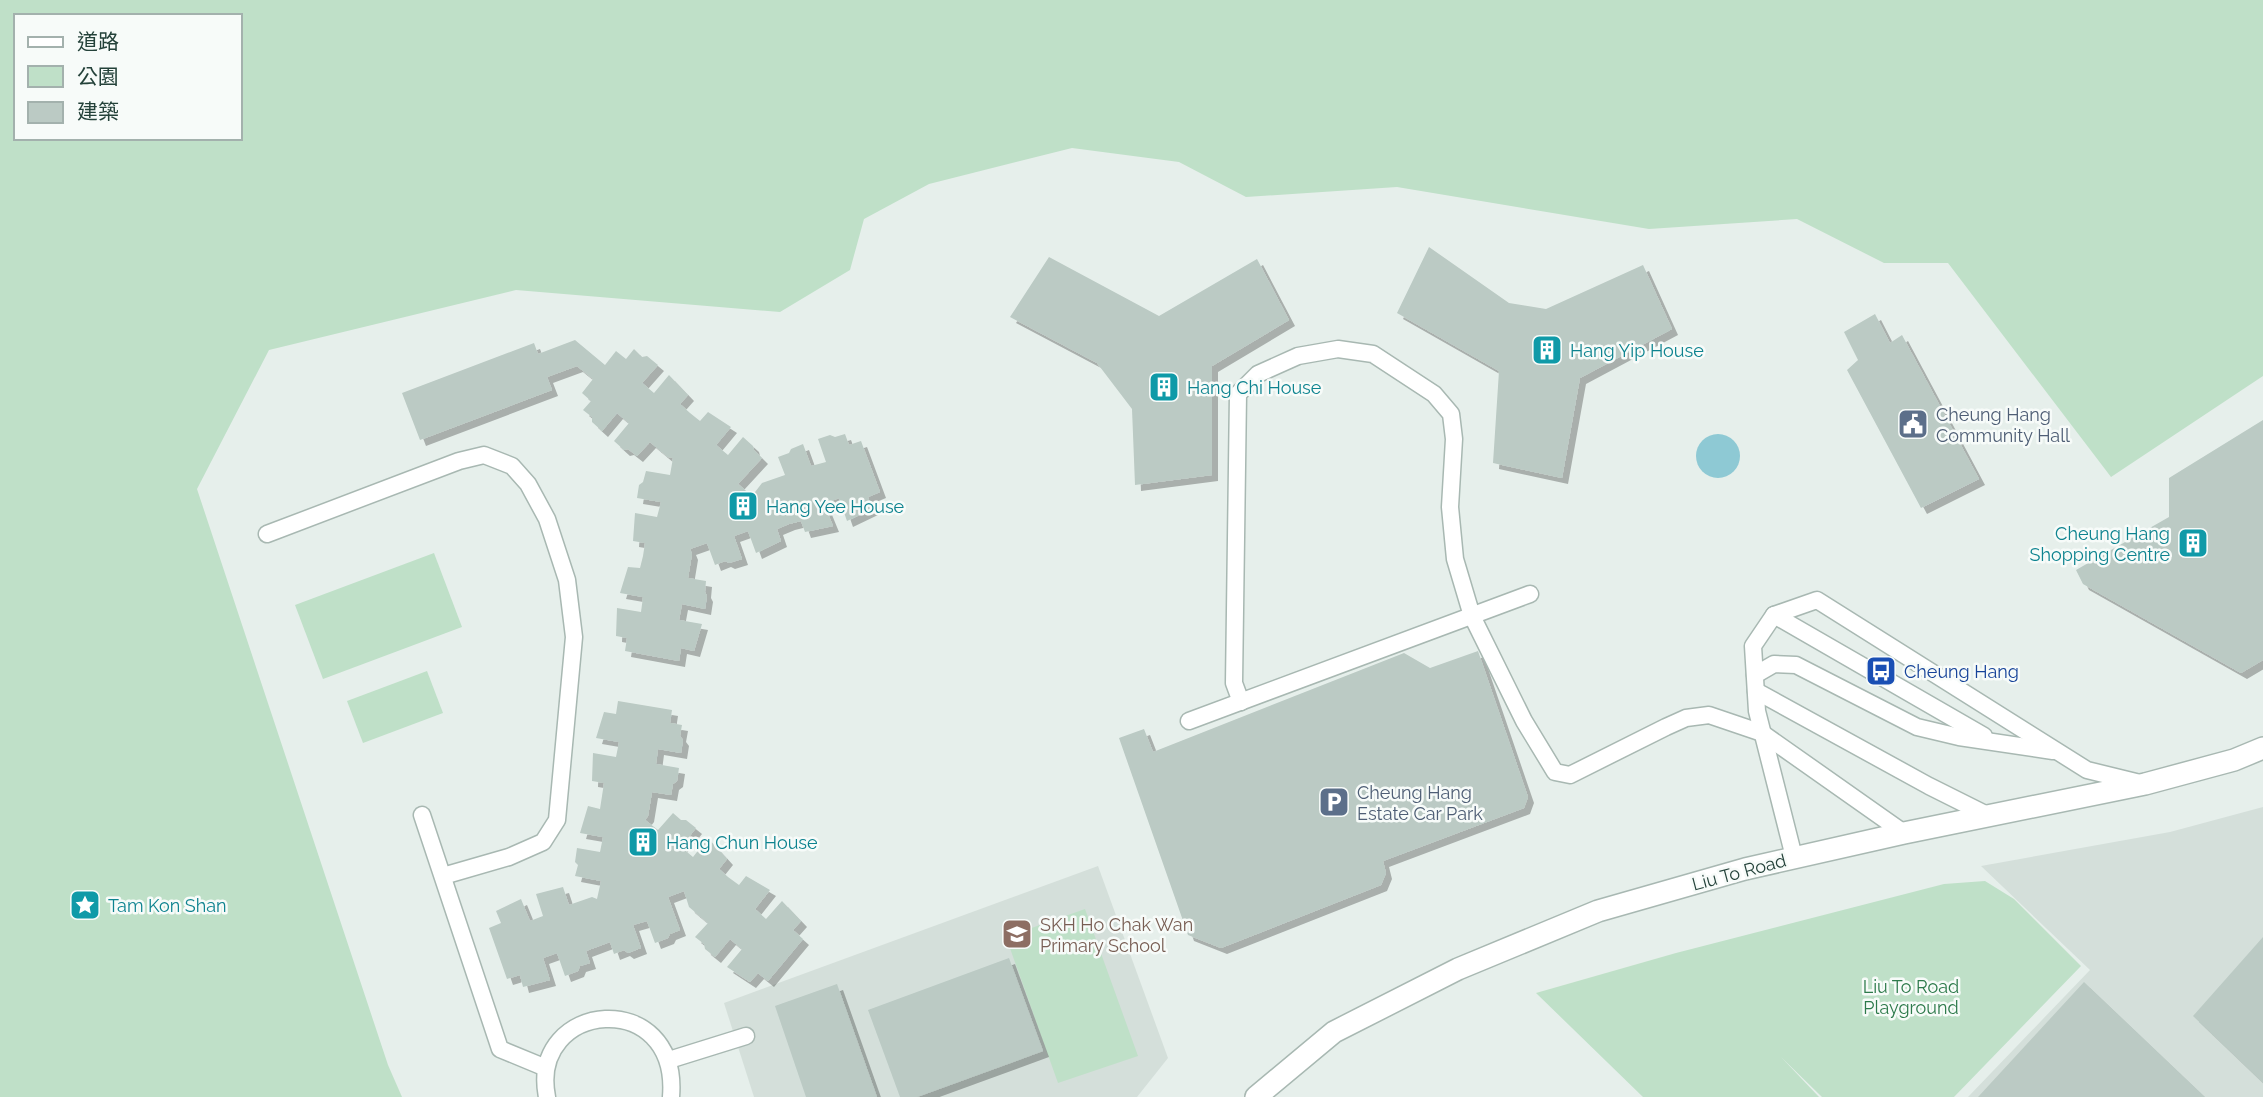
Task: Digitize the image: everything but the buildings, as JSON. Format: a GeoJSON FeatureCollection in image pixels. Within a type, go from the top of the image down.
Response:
{"type":"FeatureCollection","features":[{"type":"Feature","properties":{"kind":"street","name":"Liu To Road"},"geometry":{"type":"LineString","coordinates":[[1256,1097],[1334,1032],[1458,969],[1598,911],[1745,869],[1904,833],[2145,784],[2234,760],[2263,748]]}},
{"type":"Feature","properties":{"kind":"lane"},"geometry":{"type":"LineString","coordinates":[[1241,702],[1234,683],[1238,394],[1258,374],[1298,356],[1338,349],[1373,354],[1434,394],[1451,414],[1454,439],[1450,508],[1455,559],[1472,616],[1524,720],[1555,772],[1570,775],[1686,718],[1709,715],[1762,733],[1904,833]]}},
{"type":"Feature","properties":{"kind":"lane"},"geometry":{"type":"LineString","coordinates":[[267,534],[459,461],[484,455],[512,466],[528,484],[547,519],[567,580],[574,637],[557,820],[543,842],[509,858],[443,876]]}},
{"type":"Feature","properties":{"kind":"lane"},"geometry":{"type":"LineString","coordinates":[[1189,721],[1530,594]]}},
{"type":"Feature","properties":{"kind":"lane"},"geometry":{"type":"LineString","coordinates":[[1794,858],[1762,733],[1753,646],[1774,615],[1817,600],[2087,770],[2145,784]]}},
{"type":"Feature","properties":{"kind":"lane"},"geometry":{"type":"LineString","coordinates":[[1774,615],[1997,743]]}},
{"type":"Feature","properties":{"kind":"lane"},"geometry":{"type":"LineString","coordinates":[[1756,683],[1774,664],[1796,665],[1916,727],[2059,752]]}},
{"type":"Feature","properties":{"kind":"lane"},"geometry":{"type":"LineString","coordinates":[[1756,683],[1929,786],[1989,816]]}},
{"type":"Feature","properties":{"kind":"lane"},"geometry":{"type":"LineString","coordinates":[[422,815],[500,1049],[546,1068]]}},
{"type":"Feature","properties":{"kind":"lane"},"geometry":{"type":"LineString","coordinates":[[547,1097],[546,1068],[554,1049],[566,1033],[585,1023],[604,1018],[625,1020],[644,1028],[659,1042],[669,1060],[673,1079],[671,1097]]}},
{"type":"Feature","properties":{"kind":"lane"},"geometry":{"type":"LineString","coordinates":[[669,1060],[746,1037]]}},
{"type":"Feature","properties":{"kind":"shaded area"},"geometry":{"type":"Polygon","coordinates":[[[2263,807],[2263,1097],[1968,1097],[2090,970],[1981,866],[2170,832],[2263,807]]]}},
{"type":"Feature","properties":{"kind":"shaded area","name":"SKH Ho Chak Wan Primary School"},"geometry":{"type":"Polygon","coordinates":[[[1098,866],[1168,1058],[1137,1097],[754,1097],[724,1003],[1098,866]]]}},
{"type":"Feature","properties":{"kind":"green space"},"geometry":{"type":"Polygon","coordinates":[[[0,0],[2263,0],[2263,376],[2111,477],[1948,263],[1884,263],[1797,219],[1649,229],[1397,187],[1246,197],[1179,162],[1072,148],[929,184],[864,219],[850,270],[780,312],[516,290],[269,350],[197,489],[388,1065],[402,1097],[0,1097],[0,0]]]}},
{"type":"Feature","properties":{"kind":"green space"},"geometry":{"type":"Polygon","coordinates":[[[434,553],[462,627],[323,679],[295,605],[434,553]]]}},
{"type":"Feature","properties":{"kind":"green space"},"geometry":{"type":"Polygon","coordinates":[[[427,671],[443,713],[363,743],[347,701],[427,671]]]}},
{"type":"Feature","properties":{"kind":"green space","name":"Liu To Road Playground"},"geometry":{"type":"Polygon","coordinates":[[[1985,881],[2014,899],[2081,966],[1954,1097],[1822,1097],[1781,1057],[1819,1097],[1643,1097],[1536,993],[1676,953],[1944,884],[1985,881]]]}},
{"type":"Feature","properties":{"kind":"green space"},"geometry":{"type":"Polygon","coordinates":[[[1085,909],[1138,1056],[1058,1083],[1006,937],[1085,909]]]}},
{"type":"Feature","properties":{"kind":"water"},"geometry":{"type":"Polygon","coordinates":[[[1718,434],[1733,441],[1740,456],[1733,471],[1718,478],[1703,471],[1696,456],[1703,441],[1718,434]]]}},
{"type":"Feature","properties":{"kind":"place","name":"Hang Yip House"},"geometry":{"type":"Point","coordinates":[1547,350]}},
{"type":"Feature","properties":{"kind":"place","name":"Hang Chi House"},"geometry":{"type":"Point","coordinates":[1164,387]}},
{"type":"Feature","properties":{"kind":"place","name":"Cheung Hang Community Hall"},"geometry":{"type":"Point","coordinates":[1913,424]}},
{"type":"Feature","properties":{"kind":"place","name":"Hang Yee House"},"geometry":{"type":"Point","coordinates":[743,506]}},
{"type":"Feature","properties":{"kind":"place","name":"Cheung Hang Shopping Centre"},"geometry":{"type":"Point","coordinates":[2193,543]}},
{"type":"Feature","properties":{"kind":"place","name":"Cheung Hang"},"geometry":{"type":"Point","coordinates":[1881,671]}},
{"type":"Feature","properties":{"kind":"place","name":"Cheung Hang Estate Car Park"},"geometry":{"type":"Point","coordinates":[1334,802]}},
{"type":"Feature","properties":{"kind":"place","name":"Hang Chun House"},"geometry":{"type":"Point","coordinates":[643,842]}},
{"type":"Feature","properties":{"kind":"place","name":"Tam Kon Shan"},"geometry":{"type":"Point","coordinates":[85,905]}},
{"type":"Feature","properties":{"kind":"place","name":"SKH Ho Chak Wan Primary School"},"geometry":{"type":"Point","coordinates":[1017,934]}}]}
